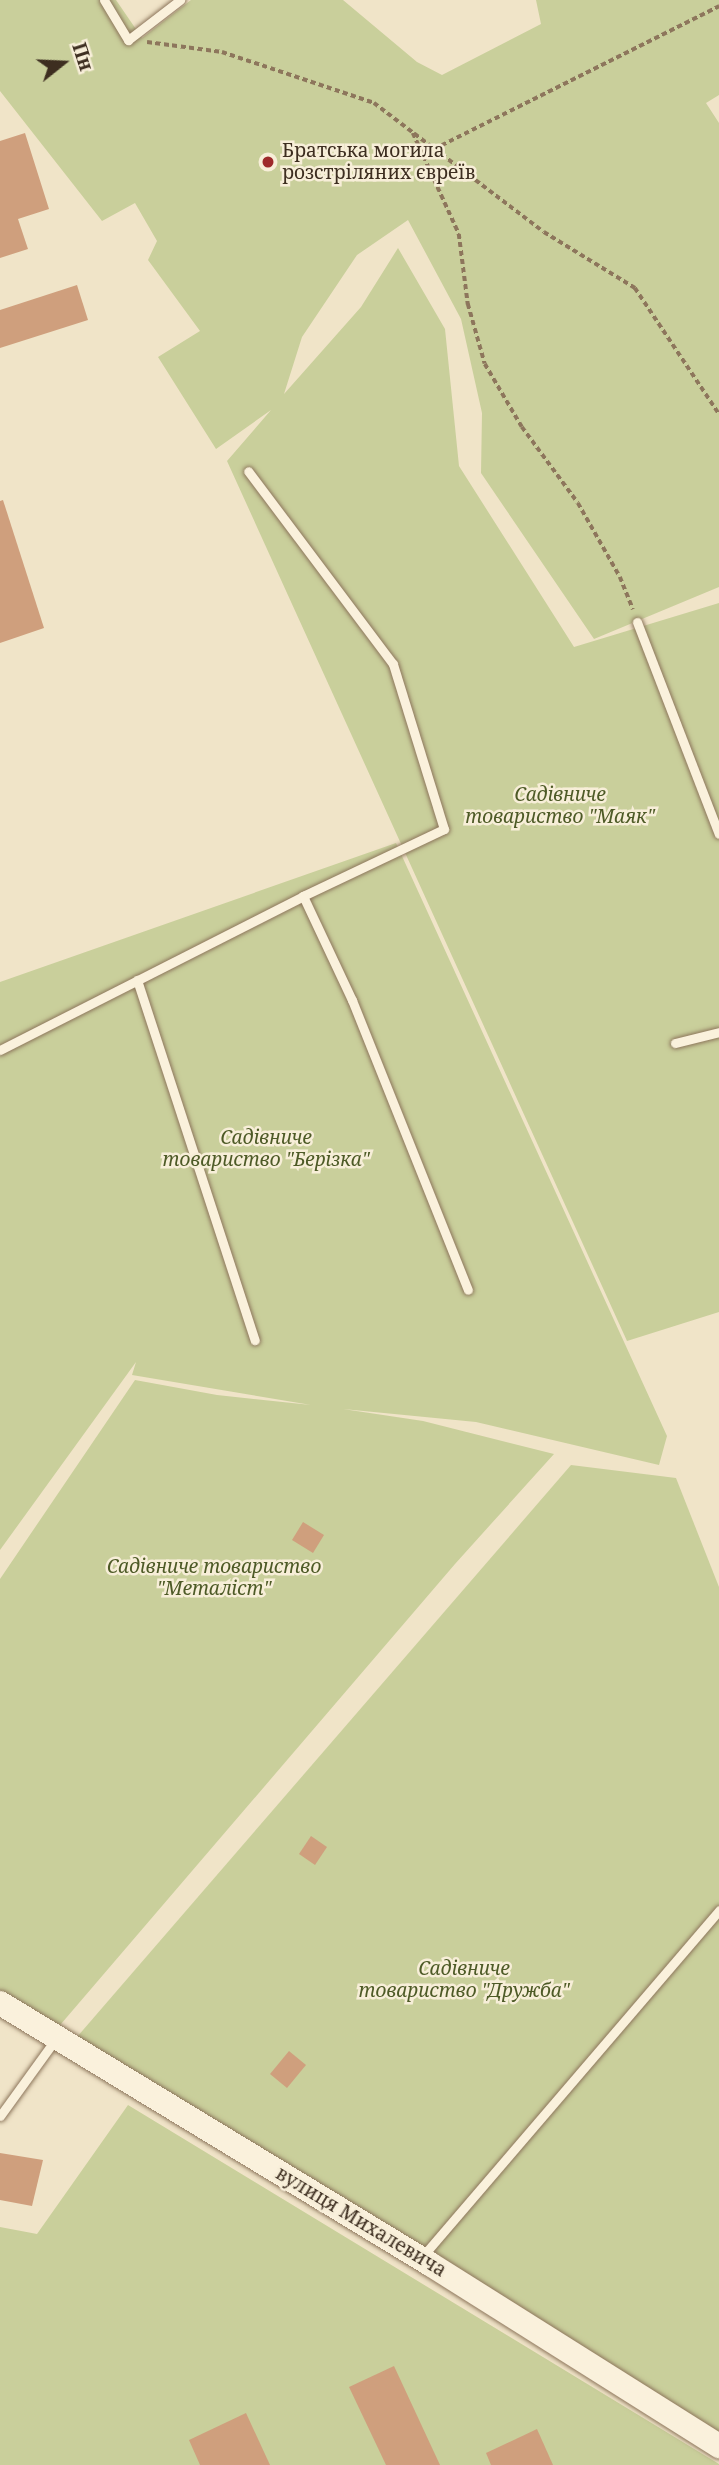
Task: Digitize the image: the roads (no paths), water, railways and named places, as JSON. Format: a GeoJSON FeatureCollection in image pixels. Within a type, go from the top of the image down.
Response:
{"type":"FeatureCollection","features":[{"type":"Feature","properties":{"kind":"street","name":"вулиця Михалевича"},"geometry":{"type":"LineString","coordinates":[[0,2003],[421,2258],[719,2446]]}},
{"type":"Feature","properties":{"kind":"lane"},"geometry":{"type":"LineString","coordinates":[[104,0],[128,40],[180,0]]}},
{"type":"Feature","properties":{"kind":"lane"},"geometry":{"type":"LineString","coordinates":[[0,1050],[303,896],[444,830],[393,664],[248,471]]}},
{"type":"Feature","properties":{"kind":"lane"},"geometry":{"type":"LineString","coordinates":[[637,622],[719,834]]}},
{"type":"Feature","properties":{"kind":"lane"},"geometry":{"type":"LineString","coordinates":[[303,896],[352,1000],[468,1290]]}},
{"type":"Feature","properties":{"kind":"lane"},"geometry":{"type":"LineString","coordinates":[[137,979],[255,1340]]}},
{"type":"Feature","properties":{"kind":"lane"},"geometry":{"type":"LineString","coordinates":[[676,1043],[719,1032]]}},
{"type":"Feature","properties":{"kind":"lane"},"geometry":{"type":"LineString","coordinates":[[421,2258],[719,1910]]}},
{"type":"Feature","properties":{"kind":"lane"},"geometry":{"type":"LineString","coordinates":[[0,2116],[56,2039]]}},
{"type":"Feature","properties":{"kind":"place","name":"Братська могила розстріляних євреїв"},"geometry":{"type":"Point","coordinates":[268,162]}},
{"type":"Feature","properties":{"kind":"park label","name":"Садівниче товариство \"Маяк\""},"geometry":{"type":"Point","coordinates":[560,806]}},
{"type":"Feature","properties":{"kind":"park label","name":"Садівниче товариство \"Берізка\""},"geometry":{"type":"Point","coordinates":[266,1149]}},
{"type":"Feature","properties":{"kind":"park label","name":"Садівниче товариство \"Металіст\""},"geometry":{"type":"Point","coordinates":[214,1578]}},
{"type":"Feature","properties":{"kind":"park label","name":"Садівниче товариство \"Дружба\""},"geometry":{"type":"Point","coordinates":[464,1980]}}]}
